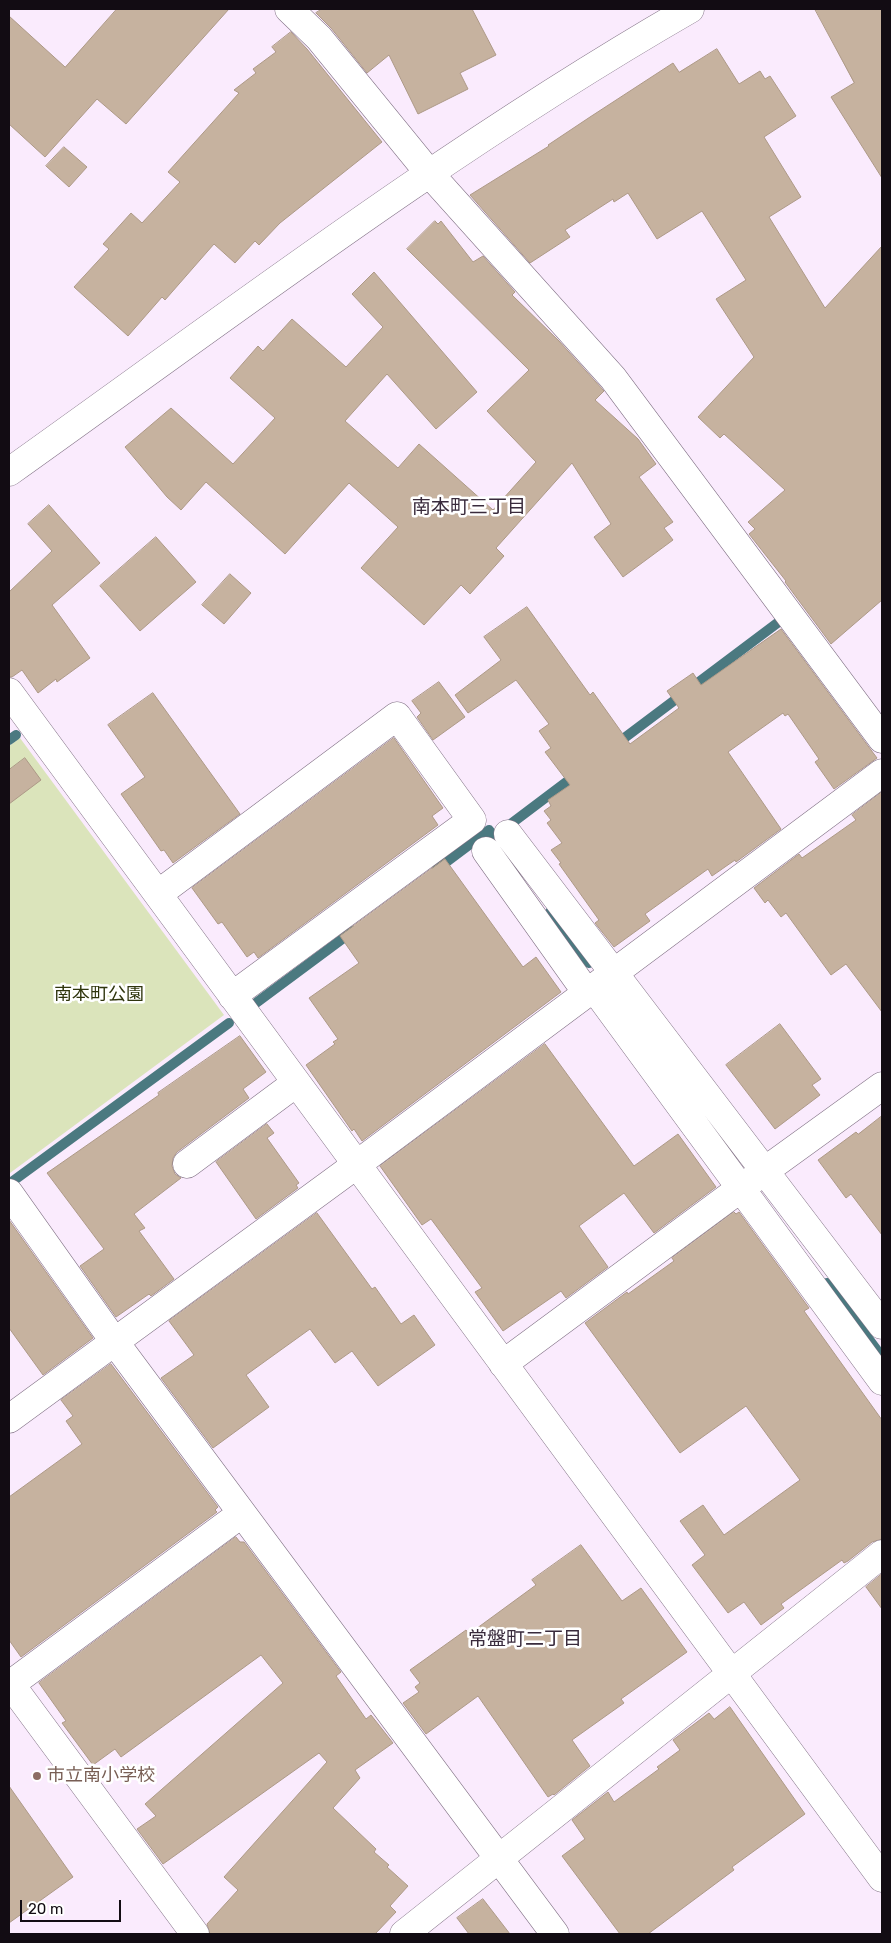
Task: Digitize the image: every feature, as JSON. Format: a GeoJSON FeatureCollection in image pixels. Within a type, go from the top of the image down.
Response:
{"type":"FeatureCollection","features":[{"type":"Feature","properties":{"kind":"street"},"geometry":{"type":"LineString","coordinates":[[289,9],[319,38],[429,174],[613,378],[882,739]]}},
{"type":"Feature","properties":{"kind":"street"},"geometry":{"type":"LineString","coordinates":[[9,472],[429,174],[617,51],[690,9]]}},
{"type":"Feature","properties":{"kind":"street"},"geometry":{"type":"LineString","coordinates":[[9,692],[882,1878]]}},
{"type":"Feature","properties":{"kind":"street"},"geometry":{"type":"LineString","coordinates":[[158,894],[397,716],[472,820],[232,996]]}},
{"type":"Feature","properties":{"kind":"street"},"geometry":{"type":"LineString","coordinates":[[9,1419],[356,1165],[882,773]]}},
{"type":"Feature","properties":{"kind":"street"},"geometry":{"type":"LineString","coordinates":[[508,834],[598,985],[740,1188],[882,1381]]}},
{"type":"Feature","properties":{"kind":"street"},"geometry":{"type":"LineString","coordinates":[[486,851],[598,985],[765,1172],[882,1325]]}},
{"type":"Feature","properties":{"kind":"street"},"geometry":{"type":"LineString","coordinates":[[187,1164],[296,1083]]}},
{"type":"Feature","properties":{"kind":"street"},"geometry":{"type":"LineString","coordinates":[[503,1364],[740,1188],[765,1172],[882,1086]]}},
{"type":"Feature","properties":{"kind":"street"},"geometry":{"type":"LineString","coordinates":[[9,1193],[114,1341],[241,1514],[555,1934]]}},
{"type":"Feature","properties":{"kind":"street"},"geometry":{"type":"LineString","coordinates":[[195,1934],[10,1683],[241,1514]]}},
{"type":"Feature","properties":{"kind":"street"},"geometry":{"type":"LineString","coordinates":[[404,1934],[882,1554]]}},
{"type":"Feature","properties":{"kind":"green space","name":"南本町公園"},"geometry":{"type":"Polygon","coordinates":[[[20,738],[224,1015],[10,1173],[9,746],[20,738]]]}},
{"type":"Feature","properties":{"kind":"building"},"geometry":{"type":"Polygon","coordinates":[[[117,9],[229,9],[126,124],[97,99],[45,157],[9,124],[9,16],[65,67],[117,9]]]}},
{"type":"Feature","properties":{"kind":"building"},"geometry":{"type":"Polygon","coordinates":[[[322,9],[472,9],[496,55],[460,73],[468,89],[418,114],[389,55],[367,73],[331,28],[316,13],[322,9]]]}},
{"type":"Feature","properties":{"kind":"building"},"geometry":{"type":"Polygon","coordinates":[[[815,9],[882,9],[882,178],[831,97],[854,83],[815,9]]]}},
{"type":"Feature","properties":{"kind":"building"},"geometry":{"type":"Polygon","coordinates":[[[291,32],[382,142],[280,223],[259,245],[255,241],[235,263],[214,244],[165,300],[162,297],[128,336],[74,287],[109,249],[103,244],[131,213],[142,223],[180,182],[168,172],[239,93],[234,90],[256,73],[253,69],[276,52],[272,47],[291,32]]]}},
{"type":"Feature","properties":{"kind":"building"},"geometry":{"type":"Polygon","coordinates":[[[717,49],[739,84],[760,71],[765,79],[770,76],[796,116],[764,137],[801,197],[769,217],[825,308],[882,246],[882,600],[831,644],[786,581],[749,534],[755,529],[748,522],[785,490],[724,434],[720,438],[698,417],[754,357],[716,299],[746,280],[702,211],[657,239],[628,193],[614,202],[613,199],[565,230],[570,237],[530,263],[470,195],[549,146],[673,63],[679,72],[717,49]]]}},
{"type":"Feature","properties":{"kind":"building"},"geometry":{"type":"Polygon","coordinates":[[[64,147],[87,167],[69,187],[46,166],[64,147]]]}},
{"type":"Feature","properties":{"kind":"building"},"geometry":{"type":"Polygon","coordinates":[[[435,221],[438,224],[441,221],[473,262],[483,256],[515,292],[512,295],[559,341],[604,391],[595,400],[638,439],[656,464],[639,477],[673,522],[664,528],[673,540],[623,577],[594,537],[611,524],[572,463],[496,548],[504,556],[470,594],[461,585],[424,625],[361,568],[398,527],[349,483],[285,554],[206,482],[181,510],[167,497],[125,447],[171,408],[233,464],[275,418],[230,378],[258,346],[263,351],[292,319],[346,367],[383,327],[352,294],[374,272],[477,392],[436,429],[387,374],[345,421],[398,468],[419,444],[493,510],[536,462],[487,411],[529,370],[407,249],[435,221]]]}},
{"type":"Feature","properties":{"kind":"building"},"geometry":{"type":"Polygon","coordinates":[[[49,505],[100,563],[52,605],[90,658],[57,682],[56,679],[38,693],[22,670],[9,677],[9,592],[52,551],[28,524],[49,505]]]}},
{"type":"Feature","properties":{"kind":"building"},"geometry":{"type":"Polygon","coordinates":[[[156,537],[196,582],[140,631],[100,586],[156,537]]]}},
{"type":"Feature","properties":{"kind":"building"},"geometry":{"type":"Polygon","coordinates":[[[230,574],[251,593],[224,624],[202,605],[230,574]]]}},
{"type":"Feature","properties":{"kind":"building"},"geometry":{"type":"Polygon","coordinates":[[[527,607],[590,695],[593,692],[630,744],[679,708],[667,691],[693,673],[701,685],[781,629],[877,758],[834,789],[815,762],[819,759],[788,714],[785,716],[783,713],[728,752],[781,829],[736,862],[735,860],[712,876],[708,869],[645,914],[650,921],[614,947],[595,923],[599,920],[551,850],[562,843],[547,823],[551,820],[544,811],[551,806],[548,800],[570,785],[545,752],[551,748],[539,731],[549,724],[516,680],[468,713],[455,695],[501,660],[484,637],[527,607]]]}},
{"type":"Feature","properties":{"kind":"building"},"geometry":{"type":"Polygon","coordinates":[[[439,682],[465,717],[433,740],[417,717],[421,713],[412,701],[439,682]]]}},
{"type":"Feature","properties":{"kind":"building"},"geometry":{"type":"Polygon","coordinates":[[[153,693],[240,814],[173,863],[164,850],[161,851],[121,794],[145,777],[108,725],[153,693]]]}},
{"type":"Feature","properties":{"kind":"building"},"geometry":{"type":"Polygon","coordinates":[[[394,738],[443,808],[432,816],[438,825],[258,958],[254,952],[247,957],[222,922],[218,924],[192,888],[394,738]]]}},
{"type":"Feature","properties":{"kind":"building"},"geometry":{"type":"Polygon","coordinates":[[[25,758],[41,780],[9,804],[9,770],[25,758]]]}},
{"type":"Feature","properties":{"kind":"building"},"geometry":{"type":"Polygon","coordinates":[[[882,792],[882,1012],[846,964],[831,975],[786,913],[781,917],[768,900],[765,903],[754,888],[799,854],[802,858],[856,820],[852,815],[882,792]]]}},
{"type":"Feature","properties":{"kind":"building"},"geometry":{"type":"Polygon","coordinates":[[[445,859],[523,967],[536,957],[561,992],[362,1141],[354,1129],[352,1131],[306,1065],[335,1044],[333,1042],[338,1039],[309,998],[359,963],[340,936],[445,859]]]}},
{"type":"Feature","properties":{"kind":"building"},"geometry":{"type":"Polygon","coordinates":[[[780,1024],[821,1079],[812,1085],[820,1095],[775,1129],[726,1065],[780,1024]]]}},
{"type":"Feature","properties":{"kind":"building"},"geometry":{"type":"Polygon","coordinates":[[[240,1036],[266,1072],[243,1089],[249,1098],[177,1152],[173,1158],[172,1166],[175,1174],[181,1178],[134,1214],[145,1228],[139,1231],[174,1279],[151,1296],[149,1294],[116,1317],[80,1266],[104,1249],[47,1173],[240,1036]]]}},
{"type":"Feature","properties":{"kind":"building"},"geometry":{"type":"Polygon","coordinates":[[[545,1044],[634,1166],[678,1134],[716,1187],[654,1233],[624,1193],[579,1226],[608,1267],[566,1298],[561,1291],[503,1331],[475,1292],[482,1288],[431,1219],[422,1225],[380,1166],[545,1044]]]}},
{"type":"Feature","properties":{"kind":"building"},"geometry":{"type":"Polygon","coordinates":[[[882,1116],[882,1235],[851,1194],[846,1198],[818,1160],[856,1132],[858,1134],[882,1116]]]}},
{"type":"Feature","properties":{"kind":"building"},"geometry":{"type":"Polygon","coordinates":[[[267,1124],[274,1133],[267,1138],[299,1183],[296,1185],[298,1188],[256,1219],[216,1162],[267,1124]]]}},
{"type":"Feature","properties":{"kind":"building"},"geometry":{"type":"Polygon","coordinates":[[[734,1212],[736,1214],[739,1212],[809,1308],[804,1311],[882,1420],[882,1539],[872,1542],[848,1561],[844,1563],[842,1560],[781,1604],[784,1608],[761,1625],[744,1602],[728,1613],[692,1565],[705,1555],[680,1521],[703,1505],[724,1535],[800,1480],[746,1406],[680,1453],[585,1323],[674,1261],[672,1258],[734,1212]]]}},
{"type":"Feature","properties":{"kind":"building"},"geometry":{"type":"Polygon","coordinates":[[[317,1213],[372,1289],[375,1287],[401,1324],[414,1315],[435,1345],[378,1386],[352,1351],[335,1363],[310,1329],[246,1375],[269,1407],[213,1448],[161,1378],[194,1355],[169,1321],[317,1213]]]}},
{"type":"Feature","properties":{"kind":"building"},"geometry":{"type":"Polygon","coordinates":[[[9,1220],[93,1338],[43,1375],[9,1328],[9,1220]]]}},
{"type":"Feature","properties":{"kind":"building"},"geometry":{"type":"Polygon","coordinates":[[[111,1364],[218,1507],[215,1510],[217,1512],[21,1657],[9,1640],[9,1497],[82,1444],[66,1421],[73,1416],[61,1400],[111,1364]]]}},
{"type":"Feature","properties":{"kind":"building"},"geometry":{"type":"Polygon","coordinates":[[[236,1537],[240,1542],[244,1542],[341,1672],[336,1676],[366,1719],[371,1715],[393,1743],[355,1770],[360,1778],[333,1808],[376,1849],[374,1852],[408,1886],[390,1906],[396,1912],[375,1934],[210,1934],[207,1924],[238,1890],[224,1877],[327,1762],[319,1753],[163,1864],[137,1829],[156,1816],[145,1804],[283,1683],[261,1655],[121,1757],[115,1749],[93,1765],[62,1723],[66,1721],[39,1683],[236,1537]]]}},
{"type":"Feature","properties":{"kind":"building"},"geometry":{"type":"Polygon","coordinates":[[[581,1545],[622,1601],[641,1588],[687,1652],[621,1699],[624,1703],[572,1740],[590,1766],[554,1795],[548,1797],[478,1696],[426,1734],[403,1703],[419,1692],[415,1687],[420,1683],[410,1670],[466,1630],[469,1634],[536,1585],[532,1580],[581,1545]]]}},
{"type":"Feature","properties":{"kind":"building"},"geometry":{"type":"Polygon","coordinates":[[[882,1574],[882,1609],[866,1587],[882,1574]]]}},
{"type":"Feature","properties":{"kind":"building"},"geometry":{"type":"Polygon","coordinates":[[[730,1707],[805,1814],[732,1867],[734,1870],[648,1934],[620,1934],[562,1856],[585,1839],[572,1820],[608,1792],[614,1802],[659,1769],[657,1767],[680,1750],[673,1740],[709,1713],[714,1719],[730,1707]]]}},
{"type":"Feature","properties":{"kind":"building"},"geometry":{"type":"Polygon","coordinates":[[[9,1786],[73,1877],[9,1923],[9,1786]]]}},
{"type":"Feature","properties":{"kind":"building"},"geometry":{"type":"Polygon","coordinates":[[[483,1899],[510,1934],[469,1934],[457,1918],[483,1899]]]}},
{"type":"Feature","properties":{"kind":"waterway"},"geometry":{"type":"LineString","coordinates":[[615,745],[780,621]]}},
{"type":"Feature","properties":{"kind":"waterway"},"geometry":{"type":"LineString","coordinates":[[9,740],[16,735]]}},
{"type":"Feature","properties":{"kind":"waterway"},"geometry":{"type":"LineString","coordinates":[[512,823],[577,774]]}},
{"type":"Feature","properties":{"kind":"waterway"},"geometry":{"type":"LineString","coordinates":[[437,869],[489,830],[503,848]]}},
{"type":"Feature","properties":{"kind":"waterway"},"geometry":{"type":"LineString","coordinates":[[550,912],[589,963]]}},
{"type":"Feature","properties":{"kind":"waterway"},"geometry":{"type":"LineString","coordinates":[[256,1003],[353,931]]}},
{"type":"Feature","properties":{"kind":"waterway"},"geometry":{"type":"LineString","coordinates":[[13,1181],[229,1023]]}},
{"type":"Feature","properties":{"kind":"waterway"},"geometry":{"type":"LineString","coordinates":[[827,1283],[882,1357]]}},
{"type":"Feature","properties":{"kind":"place","name":"市立南小学校"},"geometry":{"type":"Point","coordinates":[37,1776]}},
{"type":"Feature","properties":{"kind":"district","name":"南本町三丁目"},"geometry":{"type":"Point","coordinates":[469,508]}},
{"type":"Feature","properties":{"kind":"district","name":"常盤町二丁目"},"geometry":{"type":"Point","coordinates":[525,1640]}}]}
